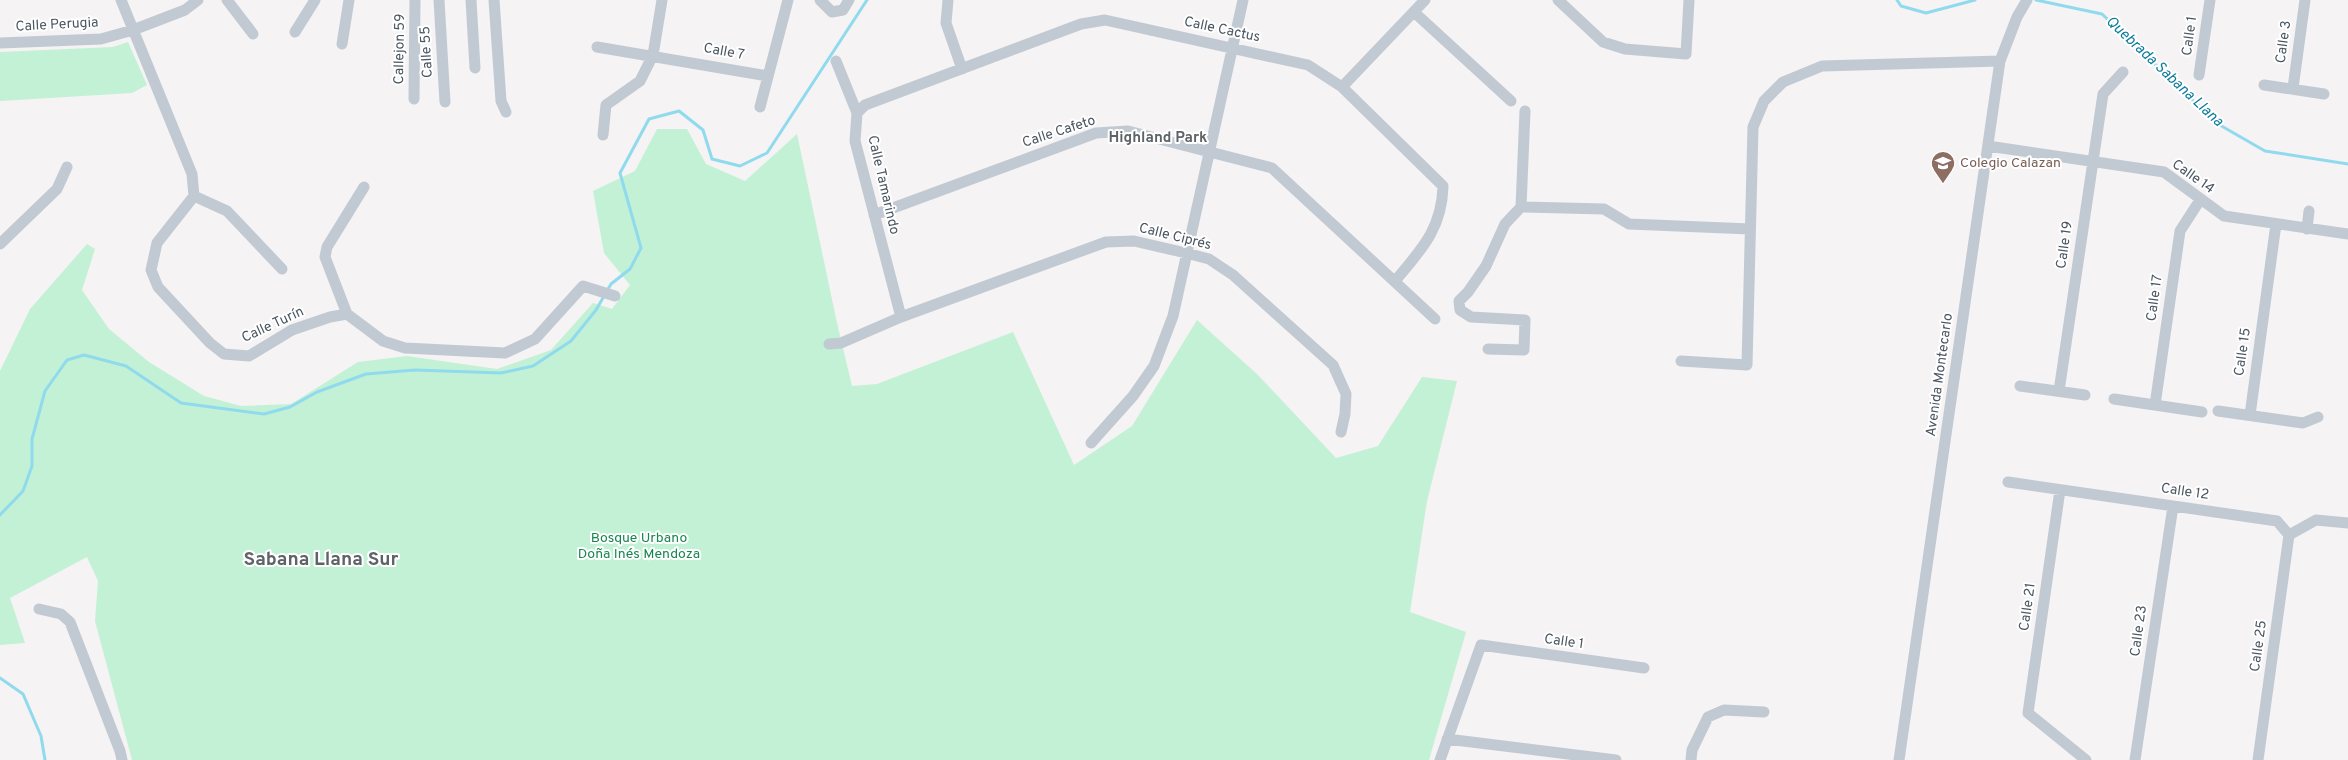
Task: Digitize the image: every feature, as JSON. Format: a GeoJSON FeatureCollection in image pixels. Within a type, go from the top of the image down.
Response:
{"type":"FeatureCollection","features":[{"type":"Feature","properties":{"kind":"street"},"geometry":{"type":"LineString","coordinates":[[121,0],[192,174],[194,196],[227,211],[282,269]]}},
{"type":"Feature","properties":{"kind":"street","name":"Calle Perugia"},"geometry":{"type":"LineString","coordinates":[[0,43],[101,39],[133,30],[185,10],[198,0]]}},
{"type":"Feature","properties":{"kind":"street"},"geometry":{"type":"LineString","coordinates":[[228,0],[253,34]]}},
{"type":"Feature","properties":{"kind":"street"},"geometry":{"type":"LineString","coordinates":[[295,32],[315,0]]}},
{"type":"Feature","properties":{"kind":"street"},"geometry":{"type":"LineString","coordinates":[[342,44],[349,0]]}},
{"type":"Feature","properties":{"kind":"street","name":"Callejon 59"},"geometry":{"type":"LineString","coordinates":[[414,99],[415,0]]}},
{"type":"Feature","properties":{"kind":"street","name":"Calle 55"},"geometry":{"type":"LineString","coordinates":[[439,0],[445,102]]}},
{"type":"Feature","properties":{"kind":"street"},"geometry":{"type":"LineString","coordinates":[[471,0],[476,68]]}},
{"type":"Feature","properties":{"kind":"street"},"geometry":{"type":"LineString","coordinates":[[494,0],[502,101],[506,112]]}},
{"type":"Feature","properties":{"kind":"street"},"geometry":{"type":"LineString","coordinates":[[603,135],[606,105],[640,81],[652,55],[662,0]]}},
{"type":"Feature","properties":{"kind":"street"},"geometry":{"type":"LineString","coordinates":[[760,108],[788,0]]}},
{"type":"Feature","properties":{"kind":"street"},"geometry":{"type":"LineString","coordinates":[[820,0],[832,12],[843,10],[849,0]]}},
{"type":"Feature","properties":{"kind":"street"},"geometry":{"type":"LineString","coordinates":[[948,0],[946,22],[962,69]]}},
{"type":"Feature","properties":{"kind":"street"},"geometry":{"type":"LineString","coordinates":[[1091,443],[1133,396],[1154,366],[1173,316],[1243,0]]}},
{"type":"Feature","properties":{"kind":"street"},"geometry":{"type":"LineString","coordinates":[[1342,87],[1425,0]]}},
{"type":"Feature","properties":{"kind":"street"},"geometry":{"type":"LineString","coordinates":[[1558,0],[1603,42],[1625,49],[1686,54],[1689,0]]}},
{"type":"Feature","properties":{"kind":"street","name":"Avenida Montecarlo"},"geometry":{"type":"LineString","coordinates":[[1900,760],[2000,61],[2017,17],[2027,0]]}},
{"type":"Feature","properties":{"kind":"street","name":"Calle 1"},"geometry":{"type":"LineString","coordinates":[[2199,76],[2210,0]]}},
{"type":"Feature","properties":{"kind":"street","name":"Calle 3"},"geometry":{"type":"LineString","coordinates":[[2293,88],[2305,0]]}},
{"type":"Feature","properties":{"kind":"street"},"geometry":{"type":"LineString","coordinates":[[1414,12],[1511,101]]}},
{"type":"Feature","properties":{"kind":"street","name":"Calle Cactus"},"geometry":{"type":"LineString","coordinates":[[857,113],[864,106],[1081,24],[1105,20],[1234,47],[1308,65],[1342,87],[1443,186],[1442,206],[1426,244],[1395,281]]}},
{"type":"Feature","properties":{"kind":"street","name":"Calle 7"},"geometry":{"type":"LineString","coordinates":[[597,47],[768,76]]}},
{"type":"Feature","properties":{"kind":"street","name":"Calle Tamarindo"},"geometry":{"type":"LineString","coordinates":[[836,61],[857,113],[855,141],[901,317]]}},
{"type":"Feature","properties":{"kind":"street"},"geometry":{"type":"LineString","coordinates":[[1681,362],[1747,365],[1753,127],[1764,100],[1783,82],[1822,66],[2000,61]]}},
{"type":"Feature","properties":{"kind":"street","name":"Calle 19"},"geometry":{"type":"LineString","coordinates":[[2059,391],[2103,94],[2123,72]]}},
{"type":"Feature","properties":{"kind":"street"},"geometry":{"type":"LineString","coordinates":[[2264,85],[2324,94]]}},
{"type":"Feature","properties":{"kind":"street"},"geometry":{"type":"LineString","coordinates":[[1488,350],[1524,350],[1524,320],[1471,317],[1460,310],[1459,301],[1468,292],[1486,266],[1505,224],[1522,206],[1525,111]]}},
{"type":"Feature","properties":{"kind":"street","name":"Calle Cafeto"},"geometry":{"type":"LineString","coordinates":[[874,215],[1096,132],[1128,131],[1210,150],[1272,168],[1435,318]]}},
{"type":"Feature","properties":{"kind":"street","name":"Calle 14"},"geometry":{"type":"LineString","coordinates":[[1988,146],[2164,172],[2224,216],[2348,234]]}},
{"type":"Feature","properties":{"kind":"street"},"geometry":{"type":"LineString","coordinates":[[1,240],[57,189],[67,167]]}},
{"type":"Feature","properties":{"kind":"street"},"geometry":{"type":"LineString","coordinates":[[364,187],[327,248],[325,257],[347,314],[383,341],[406,348],[505,352],[535,339],[583,286],[615,296]]}},
{"type":"Feature","properties":{"kind":"street","name":"Calle Turín"},"geometry":{"type":"LineString","coordinates":[[194,196],[157,242],[151,270],[158,288],[210,343],[224,354],[249,356],[292,330],[330,317],[347,314]]}},
{"type":"Feature","properties":{"kind":"street","name":"Calle 17"},"geometry":{"type":"LineString","coordinates":[[2155,405],[2180,231],[2200,200]]}},
{"type":"Feature","properties":{"kind":"street"},"geometry":{"type":"LineString","coordinates":[[1522,206],[1604,209],[1629,224],[1750,228]]}},
{"type":"Feature","properties":{"kind":"street"},"geometry":{"type":"LineString","coordinates":[[2306,228],[2309,211]]}},
{"type":"Feature","properties":{"kind":"street","name":"Calle 15"},"geometry":{"type":"LineString","coordinates":[[2250,415],[2276,224]]}},
{"type":"Feature","properties":{"kind":"street","name":"Calle Ciprés"},"geometry":{"type":"LineString","coordinates":[[829,344],[840,342],[901,317],[1106,242],[1134,241],[1209,259],[1233,275],[1333,365],[1346,394],[1345,414],[1341,432]]}},
{"type":"Feature","properties":{"kind":"street"},"geometry":{"type":"LineString","coordinates":[[2020,386],[2085,395]]}},
{"type":"Feature","properties":{"kind":"street"},"geometry":{"type":"LineString","coordinates":[[2114,399],[2202,412]]}},
{"type":"Feature","properties":{"kind":"street"},"geometry":{"type":"LineString","coordinates":[[2218,411],[2303,423],[2318,417]]}},
{"type":"Feature","properties":{"kind":"street","name":"Calle 12"},"geometry":{"type":"LineString","coordinates":[[2008,482],[2277,521],[2289,535]]}},
{"type":"Feature","properties":{"kind":"street","name":"Calle 21"},"geometry":{"type":"LineString","coordinates":[[2060,490],[2028,713],[2086,760]]}},
{"type":"Feature","properties":{"kind":"street","name":"Calle 23"},"geometry":{"type":"LineString","coordinates":[[2136,760],[2173,506]]}},
{"type":"Feature","properties":{"kind":"street"},"geometry":{"type":"LineString","coordinates":[[2289,535],[2316,520],[2348,523]]}},
{"type":"Feature","properties":{"kind":"street","name":"Calle 25"},"geometry":{"type":"LineString","coordinates":[[2258,760],[2289,535]]}},
{"type":"Feature","properties":{"kind":"street"},"geometry":{"type":"LineString","coordinates":[[39,609],[61,614],[70,622],[122,760]]}},
{"type":"Feature","properties":{"kind":"street","name":"Calle 1"},"geometry":{"type":"LineString","coordinates":[[1447,738],[1481,645],[1644,668]]}},
{"type":"Feature","properties":{"kind":"street"},"geometry":{"type":"LineString","coordinates":[[1691,760],[1692,750],[1708,717],[1724,710],[1764,712]]}},
{"type":"Feature","properties":{"kind":"street"},"geometry":{"type":"LineString","coordinates":[[1440,760],[1447,738],[1616,760]]}},
{"type":"Feature","properties":{"kind":"green space"},"geometry":{"type":"Polygon","coordinates":[[[128,42],[147,85],[132,93],[0,101],[0,52],[113,47],[128,42]]]}},
{"type":"Feature","properties":{"kind":"green space","name":"Bosque Urbano Doña Inés Mendoza"},"geometry":{"type":"Polygon","coordinates":[[[657,129],[687,129],[706,164],[745,181],[797,134],[852,386],[877,384],[1013,332],[1074,465],[1132,426],[1197,320],[1258,375],[1336,458],[1378,446],[1422,377],[1457,381],[1427,501],[1410,612],[1466,632],[1429,760],[132,760],[95,621],[98,581],[87,557],[10,598],[25,643],[0,645],[0,371],[30,309],[87,244],[95,249],[82,290],[109,329],[149,362],[204,396],[241,406],[291,404],[358,362],[407,356],[497,369],[551,350],[593,303],[612,309],[630,285],[604,253],[593,191],[635,171],[657,129]]]}},
{"type":"Feature","properties":{"kind":"waterway","name":"Quebrada Sabana Llana"},"geometry":{"type":"LineString","coordinates":[[0,515],[23,491],[32,466],[32,439],[45,391],[67,360],[84,355],[126,366],[181,403],[264,414],[290,407],[317,392],[366,374],[415,370],[501,373],[533,366],[571,341],[596,310],[611,284],[630,269],[641,248],[620,173],[649,119],[679,111],[703,130],[712,159],[740,166],[767,153],[867,0]]}},
{"type":"Feature","properties":{"kind":"waterway","name":"Quebrada Sabana Llana"},"geometry":{"type":"LineString","coordinates":[[1897,0],[1901,6],[1926,13],[1975,0]]}},
{"type":"Feature","properties":{"kind":"waterway","name":"Quebrada Sabana Llana"},"geometry":{"type":"LineString","coordinates":[[2036,0],[2102,14],[2218,124],[2265,151],[2348,164]]}},
{"type":"Feature","properties":{"kind":"waterway","name":"Quebrada Sabana Llana"},"geometry":{"type":"LineString","coordinates":[[0,678],[23,694],[41,736],[45,760]]}},
{"type":"Feature","properties":{"kind":"place","name":"Colegio Calazan"},"geometry":{"type":"Point","coordinates":[1943,184]}},
{"type":"Feature","properties":{"kind":"district","name":"Highland Park"},"geometry":{"type":"Point","coordinates":[1158,138]}},
{"type":"Feature","properties":{"kind":"district","name":"Sabana Llana Sur"},"geometry":{"type":"Point","coordinates":[321,560]}}]}
